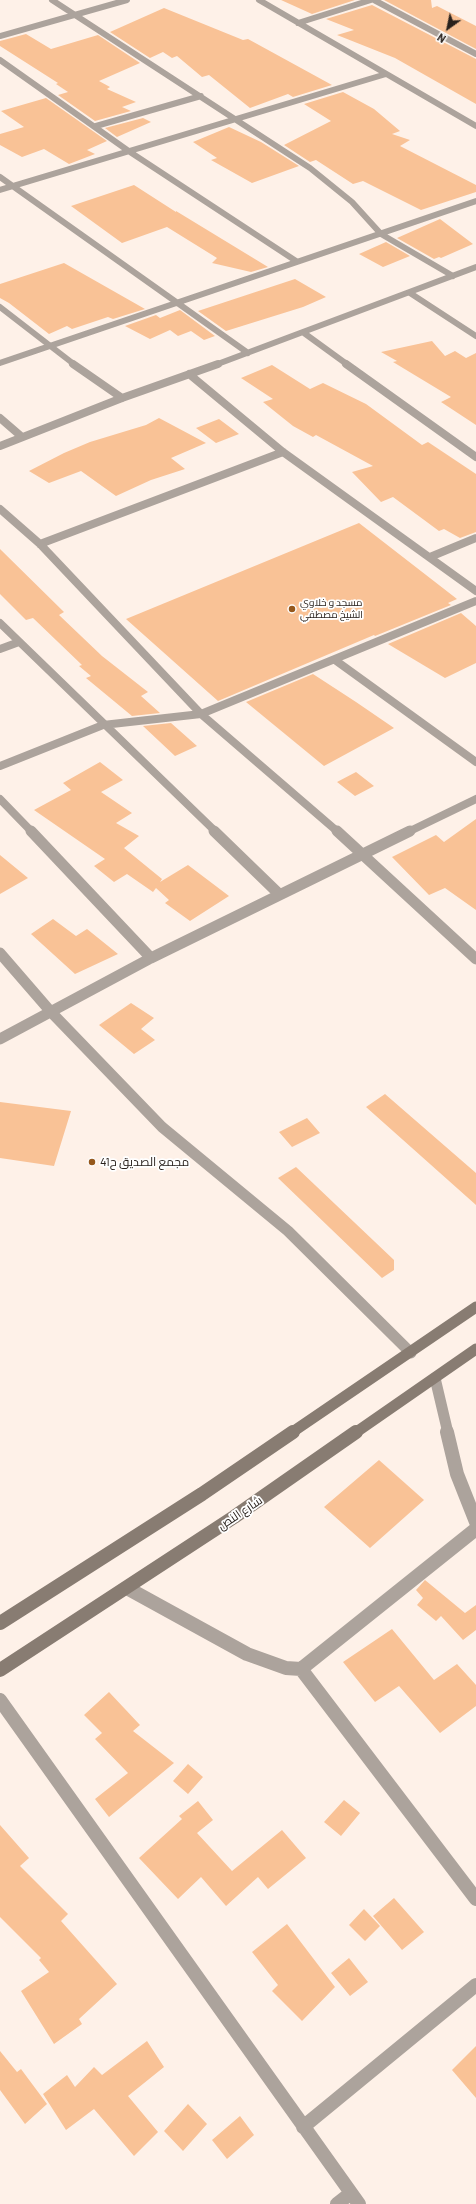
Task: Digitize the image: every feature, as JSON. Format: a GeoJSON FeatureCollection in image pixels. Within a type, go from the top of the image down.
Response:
{"type":"FeatureCollection","features":[{"type":"Feature","properties":{"kind":"main road"},"geometry":{"type":"LineString","coordinates":[[0,1623],[202,1494],[412,1353],[476,1307]]}},
{"type":"Feature","properties":{"kind":"main road","name":"شارع النص"},"geometry":{"type":"LineString","coordinates":[[0,1670],[234,1517],[476,1349]]}},
{"type":"Feature","properties":{"kind":"street"},"geometry":{"type":"LineString","coordinates":[[52,0],[238,119],[310,168],[352,202],[381,234],[453,276]]}},
{"type":"Feature","properties":{"kind":"street"},"geometry":{"type":"LineString","coordinates":[[0,36],[127,0]]}},
{"type":"Feature","properties":{"kind":"street"},"geometry":{"type":"LineString","coordinates":[[259,0],[476,126]]}},
{"type":"Feature","properties":{"kind":"street"},"geometry":{"type":"LineString","coordinates":[[298,23],[371,0]]}},
{"type":"Feature","properties":{"kind":"street"},"geometry":{"type":"LineString","coordinates":[[374,0],[476,54]]}},
{"type":"Feature","properties":{"kind":"street"},"geometry":{"type":"LineString","coordinates":[[0,60],[96,126],[130,152],[296,261]]}},
{"type":"Feature","properties":{"kind":"street"},"geometry":{"type":"LineString","coordinates":[[0,190],[386,74]]}},
{"type":"Feature","properties":{"kind":"street"},"geometry":{"type":"LineString","coordinates":[[96,126],[201,96]]}},
{"type":"Feature","properties":{"kind":"street"},"geometry":{"type":"LineString","coordinates":[[0,177],[248,354]]}},
{"type":"Feature","properties":{"kind":"street"},"geometry":{"type":"LineString","coordinates":[[0,363],[175,302],[476,201]]}},
{"type":"Feature","properties":{"kind":"street"},"geometry":{"type":"LineString","coordinates":[[0,446],[122,398],[248,354],[476,267]]}},
{"type":"Feature","properties":{"kind":"street"},"geometry":{"type":"LineString","coordinates":[[410,293],[476,336]]}},
{"type":"Feature","properties":{"kind":"street"},"geometry":{"type":"LineString","coordinates":[[0,307],[48,346],[122,398]]}},
{"type":"Feature","properties":{"kind":"street"},"geometry":{"type":"LineString","coordinates":[[304,333],[476,457]]}},
{"type":"Feature","properties":{"kind":"street"},"geometry":{"type":"LineString","coordinates":[[189,374],[283,452],[476,591]]}},
{"type":"Feature","properties":{"kind":"street"},"geometry":{"type":"LineString","coordinates":[[0,418],[22,437]]}},
{"type":"Feature","properties":{"kind":"street"},"geometry":{"type":"LineString","coordinates":[[40,544],[283,452]]}},
{"type":"Feature","properties":{"kind":"street"},"geometry":{"type":"LineString","coordinates":[[0,509],[40,544],[201,714],[363,854],[476,959]]}},
{"type":"Feature","properties":{"kind":"street"},"geometry":{"type":"LineString","coordinates":[[430,557],[476,538]]}},
{"type":"Feature","properties":{"kind":"street"},"geometry":{"type":"LineString","coordinates":[[0,766],[103,725],[201,714],[476,601]]}},
{"type":"Feature","properties":{"kind":"street"},"geometry":{"type":"LineString","coordinates":[[0,623],[103,725],[279,894]]}},
{"type":"Feature","properties":{"kind":"street"},"geometry":{"type":"LineString","coordinates":[[0,649],[19,642]]}},
{"type":"Feature","properties":{"kind":"street"},"geometry":{"type":"LineString","coordinates":[[335,660],[476,762]]}},
{"type":"Feature","properties":{"kind":"street"},"geometry":{"type":"LineString","coordinates":[[0,799],[151,958]]}},
{"type":"Feature","properties":{"kind":"street"},"geometry":{"type":"LineString","coordinates":[[0,1039],[151,958],[279,894],[476,799]]}},
{"type":"Feature","properties":{"kind":"street"},"geometry":{"type":"LineString","coordinates":[[0,953],[51,1012],[162,1127],[288,1231],[412,1353]]}},
{"type":"Feature","properties":{"kind":"street"},"geometry":{"type":"LineString","coordinates":[[435,1378],[457,1474],[476,1522]]}},
{"type":"Feature","properties":{"kind":"street"},"geometry":{"type":"LineString","coordinates":[[126,1588],[182,1620],[247,1654],[286,1668],[301,1669],[476,1529]]}},
{"type":"Feature","properties":{"kind":"street"},"geometry":{"type":"LineString","coordinates":[[301,1669],[476,1899]]}},
{"type":"Feature","properties":{"kind":"street"},"geometry":{"type":"LineString","coordinates":[[0,1700],[355,2198],[337,2204]]}},
{"type":"Feature","properties":{"kind":"street"},"geometry":{"type":"LineString","coordinates":[[303,2127],[476,1985]]}},
{"type":"Feature","properties":{"kind":"building"},"geometry":{"type":"Polygon","coordinates":[[[281,0],[355,0],[312,14],[281,0]]]}},
{"type":"Feature","properties":{"kind":"building"},"geometry":{"type":"Polygon","coordinates":[[[384,0],[431,0],[432,8],[437,6],[476,26],[476,49],[384,0]]]}},
{"type":"Feature","properties":{"kind":"building"},"geometry":{"type":"Polygon","coordinates":[[[372,5],[476,59],[476,104],[395,58],[337,35],[354,30],[326,19],[372,5]]]}},
{"type":"Feature","properties":{"kind":"building"},"geometry":{"type":"Polygon","coordinates":[[[164,8],[243,40],[248,39],[332,85],[293,97],[288,94],[250,108],[209,75],[202,77],[177,56],[172,58],[163,52],[150,58],[110,32],[164,8]]]}},
{"type":"Feature","properties":{"kind":"building"},"geometry":{"type":"Polygon","coordinates":[[[26,34],[51,49],[98,35],[140,63],[99,81],[110,87],[107,89],[136,102],[122,107],[131,111],[95,121],[58,95],[68,92],[56,84],[58,83],[0,46],[0,41],[26,34]]]}},
{"type":"Feature","properties":{"kind":"building"},"geometry":{"type":"Polygon","coordinates":[[[343,92],[374,109],[400,131],[392,134],[410,140],[400,146],[476,185],[476,192],[421,210],[363,181],[353,184],[316,160],[310,162],[284,145],[331,121],[304,104],[343,92]]]}},
{"type":"Feature","properties":{"kind":"building"},"geometry":{"type":"Polygon","coordinates":[[[46,98],[107,141],[87,150],[95,154],[69,164],[44,149],[22,157],[0,145],[0,134],[24,127],[1,111],[46,98]]]}},
{"type":"Feature","properties":{"kind":"building"},"geometry":{"type":"Polygon","coordinates":[[[143,118],[151,122],[117,137],[105,128],[143,118]]]}},
{"type":"Feature","properties":{"kind":"building"},"geometry":{"type":"Polygon","coordinates":[[[229,127],[261,142],[299,166],[252,183],[211,160],[217,158],[193,142],[229,127]]]}},
{"type":"Feature","properties":{"kind":"building"},"geometry":{"type":"Polygon","coordinates":[[[134,185],[268,267],[251,272],[212,263],[217,258],[167,227],[122,243],[71,206],[134,185]]]}},
{"type":"Feature","properties":{"kind":"building"},"geometry":{"type":"Polygon","coordinates":[[[440,219],[473,244],[441,258],[439,257],[434,259],[397,238],[440,219]]]}},
{"type":"Feature","properties":{"kind":"building"},"geometry":{"type":"Polygon","coordinates":[[[386,242],[410,256],[383,267],[359,254],[386,242]]]}},
{"type":"Feature","properties":{"kind":"building"},"geometry":{"type":"Polygon","coordinates":[[[64,263],[145,309],[113,319],[108,317],[72,329],[67,326],[49,334],[9,303],[0,298],[0,284],[64,263]]]}},
{"type":"Feature","properties":{"kind":"building"},"geometry":{"type":"Polygon","coordinates":[[[295,279],[326,297],[303,307],[226,331],[198,311],[295,279]]]}},
{"type":"Feature","properties":{"kind":"building"},"geometry":{"type":"Polygon","coordinates":[[[180,310],[215,336],[204,340],[191,331],[178,336],[170,330],[150,339],[125,326],[156,315],[160,318],[180,310]]]}},
{"type":"Feature","properties":{"kind":"building"},"geometry":{"type":"Polygon","coordinates":[[[432,341],[445,356],[455,351],[466,358],[476,353],[476,425],[441,402],[451,397],[393,362],[397,361],[381,352],[432,341]]]}},
{"type":"Feature","properties":{"kind":"building"},"geometry":{"type":"Polygon","coordinates":[[[272,365],[310,389],[323,383],[366,404],[422,445],[428,442],[476,474],[476,532],[460,538],[444,529],[439,531],[393,497],[381,502],[352,472],[373,466],[316,435],[313,437],[293,426],[263,402],[273,399],[241,378],[272,365]]]}},
{"type":"Feature","properties":{"kind":"building"},"geometry":{"type":"Polygon","coordinates":[[[159,418],[206,443],[171,458],[185,469],[151,480],[116,496],[81,471],[49,483],[29,471],[64,453],[90,442],[146,425],[159,418]]]}},
{"type":"Feature","properties":{"kind":"building"},"geometry":{"type":"Polygon","coordinates":[[[219,419],[239,434],[216,443],[196,428],[219,419]]]}},
{"type":"Feature","properties":{"kind":"building","name":"مسجد و خلاوي الشيخ مصطفي"},"geometry":{"type":"Polygon","coordinates":[[[359,523],[457,599],[448,603],[451,605],[375,636],[374,635],[218,701],[126,619],[359,523]]]}},
{"type":"Feature","properties":{"kind":"building"},"geometry":{"type":"Polygon","coordinates":[[[0,549],[64,612],[59,615],[102,656],[148,692],[141,696],[160,713],[132,716],[86,678],[91,676],[79,666],[82,665],[33,618],[26,620],[0,594],[0,549]]]}},
{"type":"Feature","properties":{"kind":"building"},"geometry":{"type":"Polygon","coordinates":[[[461,613],[476,626],[476,663],[445,678],[388,644],[461,613]]]}},
{"type":"Feature","properties":{"kind":"building"},"geometry":{"type":"Polygon","coordinates":[[[313,674],[394,728],[324,766],[246,702],[313,674]]]}},
{"type":"Feature","properties":{"kind":"building"},"geometry":{"type":"Polygon","coordinates":[[[171,723],[197,746],[175,756],[143,726],[171,723]]]}},
{"type":"Feature","properties":{"kind":"building"},"geometry":{"type":"Polygon","coordinates":[[[100,762],[123,780],[101,792],[132,813],[116,823],[139,836],[124,848],[162,879],[160,882],[188,865],[229,896],[190,921],[165,903],[169,900],[156,888],[153,892],[127,874],[114,882],[94,866],[105,859],[34,810],[71,790],[63,783],[100,762]]]}},
{"type":"Feature","properties":{"kind":"building"},"geometry":{"type":"Polygon","coordinates":[[[356,772],[374,786],[355,796],[337,782],[356,772]]]}},
{"type":"Feature","properties":{"kind":"building"},"geometry":{"type":"Polygon","coordinates":[[[476,819],[476,910],[445,888],[429,895],[392,857],[436,835],[444,842],[476,819]]]}},
{"type":"Feature","properties":{"kind":"building"},"geometry":{"type":"Polygon","coordinates":[[[0,855],[28,878],[0,894],[0,855]]]}},
{"type":"Feature","properties":{"kind":"building"},"geometry":{"type":"Polygon","coordinates":[[[53,919],[76,936],[87,929],[118,954],[75,974],[31,934],[53,919]]]}},
{"type":"Feature","properties":{"kind":"building"},"geometry":{"type":"Polygon","coordinates":[[[131,1003],[154,1018],[141,1029],[155,1040],[134,1054],[99,1025],[131,1003]]]}},
{"type":"Feature","properties":{"kind":"building"},"geometry":{"type":"Polygon","coordinates":[[[385,1094],[476,1173],[476,1205],[366,1107],[385,1094]]]}},
{"type":"Feature","properties":{"kind":"building"},"geometry":{"type":"Polygon","coordinates":[[[0,1102],[71,1111],[54,1166],[0,1158],[0,1102]]]}},
{"type":"Feature","properties":{"kind":"building"},"geometry":{"type":"Polygon","coordinates":[[[307,1118],[320,1133],[292,1147],[279,1132],[307,1118]]]}},
{"type":"Feature","properties":{"kind":"building"},"geometry":{"type":"Polygon","coordinates":[[[296,1167],[394,1260],[394,1270],[382,1278],[278,1178],[296,1167]]]}},
{"type":"Feature","properties":{"kind":"building"},"geometry":{"type":"Polygon","coordinates":[[[379,1460],[424,1500],[370,1548],[324,1507],[379,1460]]]}},
{"type":"Feature","properties":{"kind":"building"},"geometry":{"type":"Polygon","coordinates":[[[425,1580],[465,1613],[476,1605],[476,1630],[463,1640],[441,1616],[436,1621],[417,1605],[423,1598],[416,1590],[425,1580]]]}},
{"type":"Feature","properties":{"kind":"building"},"geometry":{"type":"Polygon","coordinates":[[[392,1629],[434,1680],[457,1664],[476,1685],[476,1706],[440,1733],[399,1686],[375,1702],[343,1662],[392,1629]]]}},
{"type":"Feature","properties":{"kind":"building"},"geometry":{"type":"Polygon","coordinates":[[[109,1692],[140,1725],[133,1731],[174,1763],[109,1817],[95,1799],[128,1773],[95,1739],[102,1733],[84,1715],[109,1692]]]}},
{"type":"Feature","properties":{"kind":"building"},"geometry":{"type":"Polygon","coordinates":[[[188,1764],[203,1777],[188,1794],[173,1781],[188,1764]]]}},
{"type":"Feature","properties":{"kind":"building"},"geometry":{"type":"Polygon","coordinates":[[[344,1800],[360,1813],[341,1836],[324,1822],[344,1800]]]}},
{"type":"Feature","properties":{"kind":"building"},"geometry":{"type":"Polygon","coordinates":[[[198,1801],[213,1820],[197,1833],[232,1871],[282,1830],[306,1858],[268,1889],[258,1877],[226,1906],[201,1877],[178,1899],[139,1858],[182,1819],[179,1816],[198,1801]]]}},
{"type":"Feature","properties":{"kind":"building"},"geometry":{"type":"Polygon","coordinates":[[[0,1825],[29,1858],[20,1866],[68,1914],[61,1921],[117,1984],[79,2019],[82,2024],[54,2044],[21,1991],[49,1972],[39,1960],[41,1958],[0,1917],[0,1825]]]}},
{"type":"Feature","properties":{"kind":"building"},"geometry":{"type":"Polygon","coordinates":[[[394,1898],[424,1932],[402,1950],[373,1916],[394,1898]]]}},
{"type":"Feature","properties":{"kind":"building"},"geometry":{"type":"Polygon","coordinates":[[[364,1909],[380,1926],[365,1941],[349,1925],[364,1909]]]}},
{"type":"Feature","properties":{"kind":"building"},"geometry":{"type":"Polygon","coordinates":[[[287,1924],[335,1987],[302,2021],[272,1991],[278,1985],[252,1952],[287,1924]]]}},
{"type":"Feature","properties":{"kind":"building"},"geometry":{"type":"Polygon","coordinates":[[[349,1958],[368,1982],[350,1996],[331,1973],[349,1958]]]}},
{"type":"Feature","properties":{"kind":"building"},"geometry":{"type":"Polygon","coordinates":[[[147,2041],[164,2067],[128,2096],[158,2132],[134,2156],[94,2109],[66,2130],[43,2094],[67,2075],[75,2087],[94,2067],[102,2075],[147,2041]]]}},
{"type":"Feature","properties":{"kind":"building"},"geometry":{"type":"Polygon","coordinates":[[[476,2046],[476,2098],[452,2070],[476,2046]]]}},
{"type":"Feature","properties":{"kind":"building"},"geometry":{"type":"Polygon","coordinates":[[[0,2051],[17,2072],[21,2069],[47,2104],[25,2124],[0,2090],[0,2051]]]}},
{"type":"Feature","properties":{"kind":"building"},"geometry":{"type":"Polygon","coordinates":[[[188,2104],[207,2124],[183,2151],[164,2131],[188,2104]]]}},
{"type":"Feature","properties":{"kind":"building"},"geometry":{"type":"Polygon","coordinates":[[[240,2116],[254,2135],[227,2159],[212,2140],[240,2116]]]}},
{"type":"Feature","properties":{"kind":"place","name":"مسجد و خلاوي الشيخ مصطفي"},"geometry":{"type":"Point","coordinates":[292,609]}},
{"type":"Feature","properties":{"kind":"place","name":"مجمع الصديق ح41"},"geometry":{"type":"Point","coordinates":[92,1162]}}]}
